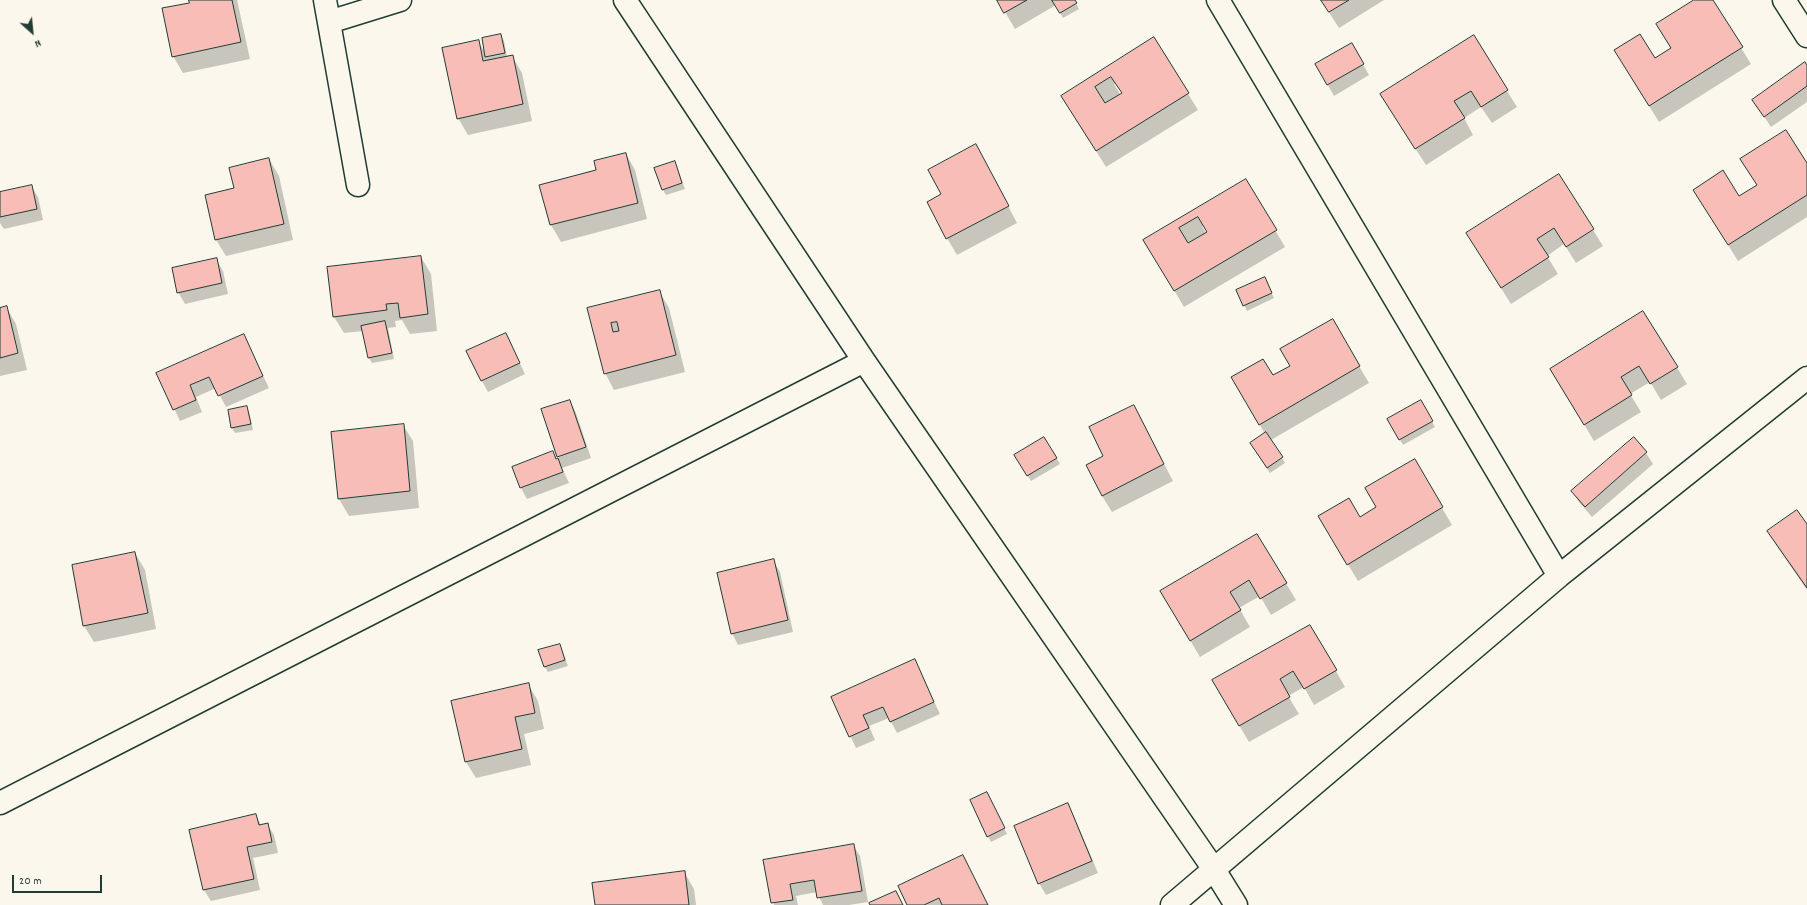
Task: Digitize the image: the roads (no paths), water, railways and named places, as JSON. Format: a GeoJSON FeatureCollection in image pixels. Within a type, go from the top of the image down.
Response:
{"type":"FeatureCollection","features":[{"type":"Feature","properties":{"kind":"street"},"geometry":{"type":"LineString","coordinates":[[325,0],[358,185]]}},
{"type":"Feature","properties":{"kind":"street"},"geometry":{"type":"LineString","coordinates":[[329,22],[400,0]]}},
{"type":"Feature","properties":{"kind":"street"},"geometry":{"type":"LineString","coordinates":[[626,0],[864,361],[1213,868],[1236,905]]}},
{"type":"Feature","properties":{"kind":"street"},"geometry":{"type":"LineString","coordinates":[[1218,0],[1559,576]]}},
{"type":"Feature","properties":{"kind":"street"},"geometry":{"type":"LineString","coordinates":[[1784,0],[1807,36]]}},
{"type":"Feature","properties":{"kind":"street"},"geometry":{"type":"LineString","coordinates":[[0,803],[864,361]]}},
{"type":"Feature","properties":{"kind":"street"},"geometry":{"type":"LineString","coordinates":[[1172,905],[1213,868],[1559,576],[1807,378]]}}]}
